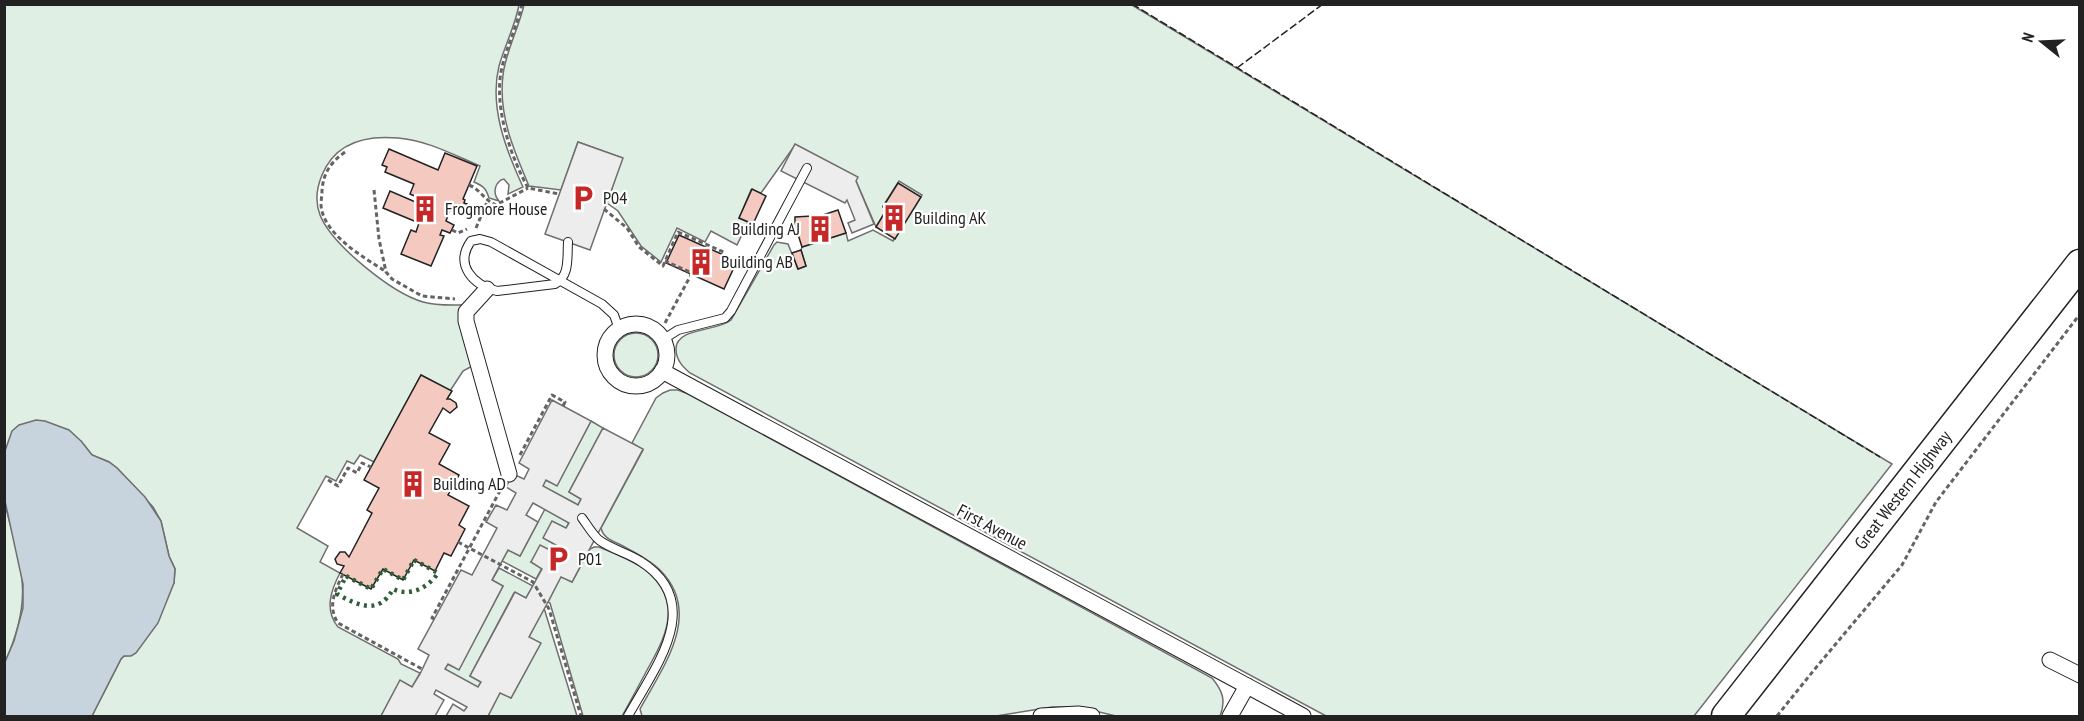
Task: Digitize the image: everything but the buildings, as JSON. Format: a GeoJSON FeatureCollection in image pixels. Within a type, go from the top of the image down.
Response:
{"type":"FeatureCollection","features":[{"type":"Feature","properties":{"kind":"highway","name":"Great Western Highway"},"geometry":{"type":"LineString","coordinates":[[1726,717],[2079,264]]}},
{"type":"Feature","properties":{"kind":"street"},"geometry":{"type":"LineString","coordinates":[[488,289],[466,312],[466,321],[509,474]]}},
{"type":"Feature","properties":{"kind":"street"},"geometry":{"type":"LineString","coordinates":[[640,325],[648,327],[661,337],[666,356],[662,371],[651,382],[641,386],[627,385],[614,378],[606,365],[605,352],[610,339],[619,330],[627,326],[640,325]]}},
{"type":"Feature","properties":{"kind":"street","name":"First Avenue"},"geometry":{"type":"LineString","coordinates":[[662,371],[1303,717]]}},
{"type":"Feature","properties":{"kind":"street"},"geometry":{"type":"LineString","coordinates":[[2050,660],[2079,675]]}},
{"type":"Feature","properties":{"kind":"street"},"geometry":{"type":"LineString","coordinates":[[1230,717],[1247,686]]}},
{"type":"Feature","properties":{"kind":"street"},"geometry":{"type":"LineString","coordinates":[[1041,717],[1078,714],[1092,717]]}},
{"type":"Feature","properties":{"kind":"lane"},"geometry":{"type":"LineString","coordinates":[[661,337],[678,330],[725,318],[731,311],[807,168]]}},
{"type":"Feature","properties":{"kind":"lane"},"geometry":{"type":"LineString","coordinates":[[568,242],[566,272],[562,280],[555,284],[507,291],[488,289],[472,278],[464,260],[465,249],[471,241],[480,239],[491,242],[562,280],[609,309],[614,315],[619,330]]}},
{"type":"Feature","properties":{"kind":"lane"},"geometry":{"type":"LineString","coordinates":[[582,518],[599,540],[639,560],[660,577],[668,589],[672,602],[674,616],[672,631],[628,717]]}},
{"type":"Feature","properties":{"kind":"path"},"geometry":{"type":"LineString","coordinates":[[522,4],[501,69],[500,82],[502,115],[508,144],[528,188]]}},
{"type":"Feature","properties":{"kind":"path"},"geometry":{"type":"LineString","coordinates":[[345,152],[332,161],[323,181],[321,207],[330,227],[351,249],[386,272],[392,279],[422,296],[456,299]]}},
{"type":"Feature","properties":{"kind":"path"},"geometry":{"type":"LineString","coordinates":[[469,185],[477,189],[487,202],[496,205],[528,188],[559,194]]}},
{"type":"Feature","properties":{"kind":"path"},"geometry":{"type":"LineString","coordinates":[[374,190],[378,239],[386,272]]}},
{"type":"Feature","properties":{"kind":"path"},"geometry":{"type":"LineString","coordinates":[[452,230],[458,233],[461,230],[476,228],[487,202]]}},
{"type":"Feature","properties":{"kind":"path"},"geometry":{"type":"LineString","coordinates":[[604,209],[621,221],[639,247],[663,266],[678,232],[726,254]]}},
{"type":"Feature","properties":{"kind":"path"},"geometry":{"type":"LineString","coordinates":[[661,337],[692,273],[665,261]]}},
{"type":"Feature","properties":{"kind":"path"},"geometry":{"type":"LineString","coordinates":[[1778,717],[1902,565],[1936,502],[2079,314]]}},
{"type":"Feature","properties":{"kind":"path"},"geometry":{"type":"LineString","coordinates":[[434,619],[432,618],[552,395],[565,402],[563,406]]}},
{"type":"Feature","properties":{"kind":"path"},"geometry":{"type":"LineString","coordinates":[[328,480],[338,486],[348,468],[357,473],[362,463],[371,467]]}},
{"type":"Feature","properties":{"kind":"path"},"geometry":{"type":"LineString","coordinates":[[458,542],[533,582],[549,609],[581,717]]}},
{"type":"Feature","properties":{"kind":"path"},"geometry":{"type":"LineString","coordinates":[[343,574],[334,593],[332,604],[334,617],[338,624],[422,669]]}},
{"type":"Feature","properties":{"kind":"green space"},"geometry":{"type":"Polygon","coordinates":[[[5,5],[519,5],[499,66],[496,97],[505,143],[523,187],[508,194],[509,185],[504,179],[496,187],[495,193],[499,201],[489,198],[484,188],[474,182],[480,166],[419,142],[386,137],[363,140],[343,148],[328,164],[318,190],[318,210],[327,227],[364,266],[410,297],[438,305],[464,305],[474,365],[463,371],[450,391],[421,375],[374,462],[360,455],[354,464],[347,461],[336,481],[326,476],[297,528],[328,546],[320,562],[340,573],[330,600],[331,614],[338,627],[420,673],[412,687],[400,681],[381,716],[92,716],[121,659],[131,655],[174,583],[175,569],[169,556],[161,521],[153,507],[117,468],[92,455],[81,441],[5,451],[5,5]]]}},
{"type":"Feature","properties":{"kind":"green space"},"geometry":{"type":"Polygon","coordinates":[[[524,5],[1132,5],[1892,464],[1694,716],[1326,716],[687,371],[677,357],[678,342],[690,333],[725,324],[731,320],[777,242],[788,244],[798,269],[806,266],[802,247],[846,233],[848,241],[873,230],[893,241],[922,195],[899,181],[883,206],[887,209],[876,227],[856,181],[795,145],[761,193],[751,190],[739,218],[748,222],[737,245],[711,231],[705,242],[677,228],[661,262],[641,246],[618,211],[607,203],[622,158],[578,142],[561,190],[529,186],[505,118],[502,90],[506,58],[524,5]]]}},
{"type":"Feature","properties":{"kind":"green space"},"geometry":{"type":"Polygon","coordinates":[[[636,333],[652,339],[658,355],[652,371],[636,377],[620,371],[614,355],[620,339],[636,333]]]}},
{"type":"Feature","properties":{"kind":"green space"},"geometry":{"type":"Polygon","coordinates":[[[670,390],[688,394],[1212,678],[1222,696],[1223,706],[1220,716],[1116,716],[1078,707],[1052,707],[996,716],[642,716],[640,709],[668,659],[675,641],[679,623],[679,605],[673,587],[660,570],[651,562],[609,539],[601,528],[643,450],[632,443],[656,398],[670,390]]]}},
{"type":"Feature","properties":{"kind":"green space"},"geometry":{"type":"Polygon","coordinates":[[[591,421],[603,428],[569,492],[581,499],[578,505],[542,486],[545,480],[557,485],[591,421]]]}},
{"type":"Feature","properties":{"kind":"green space"},"geometry":{"type":"Polygon","coordinates":[[[4,501],[16,544],[22,581],[20,618],[5,662],[4,501]]]}},
{"type":"Feature","properties":{"kind":"green space"},"geometry":{"type":"Polygon","coordinates":[[[545,509],[569,522],[566,529],[552,522],[544,538],[556,545],[552,551],[531,562],[542,568],[536,579],[502,561],[508,550],[520,556],[545,509]]]}},
{"type":"Feature","properties":{"kind":"green space"},"geometry":{"type":"Polygon","coordinates":[[[599,547],[637,564],[659,584],[666,596],[668,621],[664,634],[622,716],[583,716],[548,602],[561,576],[572,582],[590,549],[599,547]]]}},
{"type":"Feature","properties":{"kind":"green space"},"geometry":{"type":"Polygon","coordinates":[[[499,568],[533,586],[526,598],[514,593],[470,676],[481,682],[478,688],[444,669],[447,664],[459,669],[503,586],[492,580],[499,568]]]}},
{"type":"Feature","properties":{"kind":"green space"},"geometry":{"type":"Polygon","coordinates":[[[544,608],[577,716],[488,716],[500,692],[511,698],[540,644],[529,637],[544,608]]]}},
{"type":"Feature","properties":{"kind":"shaded area","name":"P04"},"geometry":{"type":"Polygon","coordinates":[[[578,142],[623,158],[590,250],[545,234],[578,142]]]}},
{"type":"Feature","properties":{"kind":"shaded area"},"geometry":{"type":"Polygon","coordinates":[[[795,144],[858,177],[856,181],[874,224],[852,233],[848,223],[855,220],[847,200],[845,203],[781,171],[795,144]]]}},
{"type":"Feature","properties":{"kind":"shaded area","name":"P01"},"geometry":{"type":"Polygon","coordinates":[[[552,400],[591,421],[557,486],[546,480],[543,486],[578,505],[581,499],[569,492],[603,428],[643,449],[572,582],[561,577],[529,637],[541,643],[511,698],[500,693],[488,716],[446,716],[453,704],[464,711],[467,707],[436,690],[434,694],[444,700],[435,716],[381,716],[400,680],[412,687],[420,674],[429,655],[418,649],[461,570],[472,575],[497,528],[486,522],[496,505],[507,510],[516,493],[506,487],[513,474],[524,479],[529,469],[519,463],[552,400]],[[533,503],[526,515],[538,522],[520,556],[508,550],[492,580],[503,586],[459,670],[448,664],[445,669],[478,687],[481,682],[470,676],[515,592],[526,598],[542,569],[531,562],[540,545],[552,551],[556,545],[543,538],[552,521],[566,528],[569,523],[533,503]]]}},
{"type":"Feature","properties":{"kind":"shaded area"},"geometry":{"type":"Polygon","coordinates":[[[36,420],[69,430],[92,455],[117,468],[145,497],[161,521],[169,556],[175,569],[174,583],[158,623],[136,653],[121,659],[92,716],[5,716],[5,662],[14,641],[23,608],[23,584],[5,501],[5,451],[12,431],[19,425],[36,420]]]}},
{"type":"Feature","properties":{"kind":"hedge"},"geometry":{"type":"LineString","coordinates":[[414,560],[438,573],[418,590],[406,592],[393,589],[381,603],[367,606],[352,602],[337,594],[346,576],[371,589],[383,569],[403,580],[414,560]]}},
{"type":"Feature","properties":{"kind":"fence"},"geometry":{"type":"LineString","coordinates":[[1132,4],[1880,457]]}},
{"type":"Feature","properties":{"kind":"fence"},"geometry":{"type":"LineString","coordinates":[[1237,68],[1323,4]]}},
{"type":"Feature","properties":{"kind":"place","name":"P04"},"geometry":{"type":"Point","coordinates":[583,198]}},
{"type":"Feature","properties":{"kind":"place","name":"Frogmore House"},"geometry":{"type":"Point","coordinates":[425,209]}},
{"type":"Feature","properties":{"kind":"place","name":"Building AK"},"geometry":{"type":"Point","coordinates":[894,218]}},
{"type":"Feature","properties":{"kind":"place","name":"Building AJ"},"geometry":{"type":"Point","coordinates":[820,229]}},
{"type":"Feature","properties":{"kind":"place","name":"Building AB"},"geometry":{"type":"Point","coordinates":[701,262]}},
{"type":"Feature","properties":{"kind":"place","name":"Building AD"},"geometry":{"type":"Point","coordinates":[413,484]}},
{"type":"Feature","properties":{"kind":"place","name":"P01"},"geometry":{"type":"Point","coordinates":[558,559]}}]}
